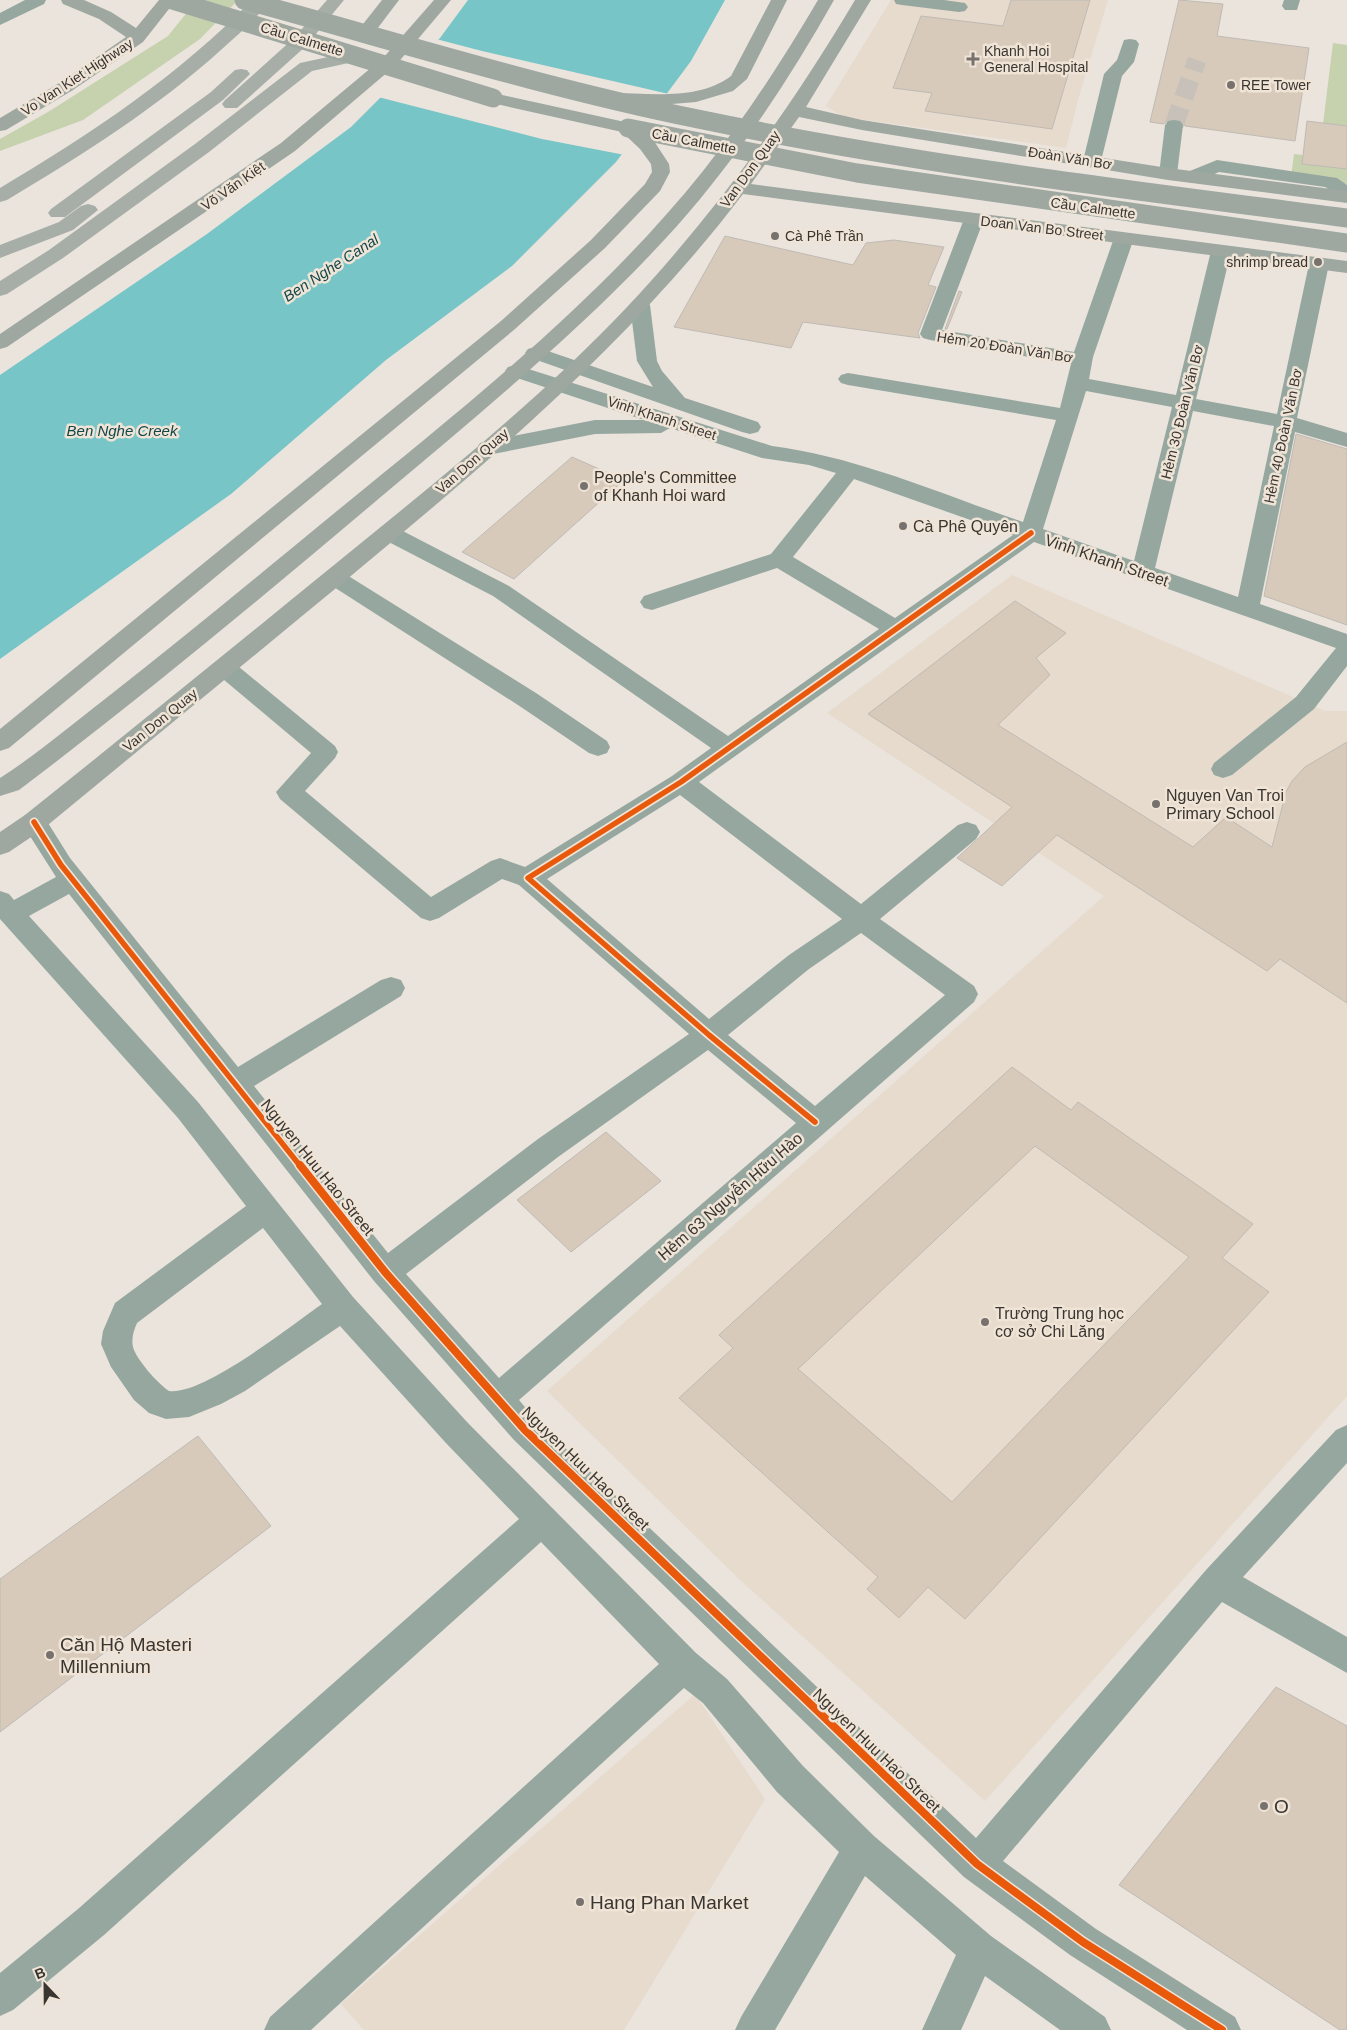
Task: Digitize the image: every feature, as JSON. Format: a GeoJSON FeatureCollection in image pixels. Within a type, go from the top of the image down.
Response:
{"type":"FeatureCollection","features":[{"type":"Feature","properties":{"kind":"highway"},"geometry":{"type":"LineString","coordinates":[[0,196],[85,142],[175,80],[235,29],[262,0]]}},
{"type":"Feature","properties":{"kind":"highway"},"geometry":{"type":"LineString","coordinates":[[0,251],[57,214],[217,96],[279,39],[314,0]]}},
{"type":"Feature","properties":{"kind":"highway"},"geometry":{"type":"LineString","coordinates":[[0,251],[66,226],[201,130],[300,42],[336,0]]}},
{"type":"Feature","properties":{"kind":"highway"},"geometry":{"type":"LineString","coordinates":[[0,290],[56,254],[202,148],[306,67],[356,56]]}},
{"type":"Feature","properties":{"kind":"main road"},"geometry":{"type":"LineString","coordinates":[[69,0],[111,17],[126,27],[137,38]]}},
{"type":"Feature","properties":{"kind":"main road","name":"Vo Van Kiet Highway"},"geometry":{"type":"LineString","coordinates":[[0,126],[60,90],[137,38],[168,0]]}},
{"type":"Feature","properties":{"kind":"main road","name":"Cầu Calmette"},"geometry":{"type":"LineString","coordinates":[[172,0],[493,98],[628,128],[857,173],[1347,243]]}},
{"type":"Feature","properties":{"kind":"main road","name":"Cầu Calmette"},"geometry":{"type":"LineString","coordinates":[[244,0],[604,98],[800,139],[981,168],[1347,218]]}},
{"type":"Feature","properties":{"kind":"main road"},"geometry":{"type":"LineString","coordinates":[[365,33],[391,0]]}},
{"type":"Feature","properties":{"kind":"main road","name":"Võ Văn Kiệt"},"geometry":{"type":"LineString","coordinates":[[0,343],[288,147],[390,61],[443,0]]}},
{"type":"Feature","properties":{"kind":"main road"},"geometry":{"type":"LineString","coordinates":[[604,98],[690,97],[713,93],[732,86],[738,79],[779,0]]}},
{"type":"Feature","properties":{"kind":"main road","name":"Van Don Quay"},"geometry":{"type":"LineString","coordinates":[[0,787],[10,784],[125,698],[284,567],[515,371],[607,287],[709,176],[764,99],[826,0]]}},
{"type":"Feature","properties":{"kind":"main road","name":"Van Don Quay"},"geometry":{"type":"LineString","coordinates":[[0,845],[34,822],[225,668],[389,533],[559,386],[640,305],[707,228],[794,110],[822,69],[863,0]]}},
{"type":"Feature","properties":{"kind":"main road","name":"Đoàn Văn Bơ"},"geometry":{"type":"LineString","coordinates":[[794,110],[862,125],[1192,177]]}},
{"type":"Feature","properties":{"kind":"main road"},"geometry":{"type":"LineString","coordinates":[[9,735],[508,325],[639,204],[654,187],[661,172],[660,164],[647,145],[628,128]]}},
{"type":"Feature","properties":{"kind":"main road","name":"Doan Van Bo Street"},"geometry":{"type":"LineString","coordinates":[[737,188],[1347,268]]}},
{"type":"Feature","properties":{"kind":"street"},"geometry":{"type":"LineString","coordinates":[[0,20],[38,0]]}},
{"type":"Feature","properties":{"kind":"street"},"geometry":{"type":"LineString","coordinates":[[902,0],[959,7]]}},
{"type":"Feature","properties":{"kind":"street"},"geometry":{"type":"LineString","coordinates":[[1092,161],[1112,74],[1125,62],[1130,44]]}},
{"type":"Feature","properties":{"kind":"street"},"geometry":{"type":"LineString","coordinates":[[1168,174],[1174,125]]}},
{"type":"Feature","properties":{"kind":"street"},"geometry":{"type":"LineString","coordinates":[[1192,177],[1217,166],[1330,182],[1347,195]]}},
{"type":"Feature","properties":{"kind":"street","name":"Hẻm 20 Đoàn Văn Bơ"},"geometry":{"type":"LineString","coordinates":[[974,219],[930,334],[1083,360]]}},
{"type":"Feature","properties":{"kind":"street","name":"Hẻm 20 Đoàn Văn Bơ"},"geometry":{"type":"LineString","coordinates":[[1031,533],[1078,383],[1083,360],[1124,238]]}},
{"type":"Feature","properties":{"kind":"street","name":"Hẻm 30 Đoàn Văn Bơ"},"geometry":{"type":"LineString","coordinates":[[1143,572],[1221,251]]}},
{"type":"Feature","properties":{"kind":"street","name":"Hẻm 40 Đoàn Văn Bơ"},"geometry":{"type":"LineString","coordinates":[[1247,609],[1319,264]]}},
{"type":"Feature","properties":{"kind":"street"},"geometry":{"type":"LineString","coordinates":[[640,305],[647,361],[653,373],[678,402]]}},
{"type":"Feature","properties":{"kind":"street","name":"Vinh Khanh Street"},"geometry":{"type":"LineString","coordinates":[[535,353],[783,438],[811,458]]}},
{"type":"Feature","properties":{"kind":"street","name":"Vinh Khanh Street"},"geometry":{"type":"LineString","coordinates":[[515,371],[770,453],[811,458],[850,470],[1347,643]]}},
{"type":"Feature","properties":{"kind":"street"},"geometry":{"type":"LineString","coordinates":[[848,379],[1068,416]]}},
{"type":"Feature","properties":{"kind":"street"},"geometry":{"type":"LineString","coordinates":[[1078,383],[1286,422],[1347,440]]}},
{"type":"Feature","properties":{"kind":"street"},"geometry":{"type":"LineString","coordinates":[[488,448],[594,427],[684,425]]}},
{"type":"Feature","properties":{"kind":"street"},"geometry":{"type":"LineString","coordinates":[[652,602],[779,559],[850,470]]}},
{"type":"Feature","properties":{"kind":"street"},"geometry":{"type":"LineString","coordinates":[[389,533],[501,591],[728,748]]}},
{"type":"Feature","properties":{"kind":"street"},"geometry":{"type":"LineString","coordinates":[[528,878],[681,782],[1031,533]]}},
{"type":"Feature","properties":{"kind":"street"},"geometry":{"type":"LineString","coordinates":[[779,559],[896,629]]}},
{"type":"Feature","properties":{"kind":"street"},"geometry":{"type":"LineString","coordinates":[[334,577],[527,698],[598,747]]}},
{"type":"Feature","properties":{"kind":"street"},"geometry":{"type":"LineString","coordinates":[[1223,769],[1305,702],[1347,650]]}},
{"type":"Feature","properties":{"kind":"street"},"geometry":{"type":"LineString","coordinates":[[225,668],[326,752],[289,792],[430,912],[500,868],[528,878],[709,1036],[815,1122]]}},
{"type":"Feature","properties":{"kind":"street"},"geometry":{"type":"LineString","coordinates":[[681,782],[861,919]]}},
{"type":"Feature","properties":{"kind":"street","name":"Nguyen Huu Hao Street"},"geometry":{"type":"LineString","coordinates":[[34,822],[73,880],[385,1272],[525,1430],[977,1864],[1083,1942],[1222,2030]]}},
{"type":"Feature","properties":{"kind":"street"},"geometry":{"type":"LineString","coordinates":[[385,1272],[548,1148],[709,1036],[799,962],[861,919],[967,832]]}},
{"type":"Feature","properties":{"kind":"street"},"geometry":{"type":"LineString","coordinates":[[73,880],[6,907],[188,1110],[342,1307],[456,1432],[684,1665],[716,1691],[790,1779],[861,1849],[978,1949],[1092,2030]]}},
{"type":"Feature","properties":{"kind":"street","name":"Hẻm 63 Nguyễn Hữu Hào"},"geometry":{"type":"LineString","coordinates":[[497,1399],[964,994],[861,919]]}},
{"type":"Feature","properties":{"kind":"street"},"geometry":{"type":"LineString","coordinates":[[234,1084],[391,988]]}},
{"type":"Feature","properties":{"kind":"street"},"geometry":{"type":"LineString","coordinates":[[265,1209],[126,1313],[115,1334],[120,1358],[152,1400],[172,1406],[198,1401],[223,1388],[342,1307]]}},
{"type":"Feature","properties":{"kind":"street"},"geometry":{"type":"LineString","coordinates":[[977,1864],[1218,1581],[1347,1440]]}},
{"type":"Feature","properties":{"kind":"street"},"geometry":{"type":"LineString","coordinates":[[0,1996],[90,1922],[542,1519]]}},
{"type":"Feature","properties":{"kind":"street"},"geometry":{"type":"LineString","coordinates":[[1218,1581],[1347,1656]]}},
{"type":"Feature","properties":{"kind":"street"},"geometry":{"type":"LineString","coordinates":[[283,2030],[684,1665]]}},
{"type":"Feature","properties":{"kind":"street"},"geometry":{"type":"LineString","coordinates":[[754,2030],[861,1849]]}},
{"type":"Feature","properties":{"kind":"street"},"geometry":{"type":"LineString","coordinates":[[941,2030],[978,1949]]}},
{"type":"Feature","properties":{"kind":"shaded area","name":"Khanh Hoi General Hospital"},"geometry":{"type":"Polygon","coordinates":[[[891,0],[1108,0],[1078,100],[1066,148],[844,117],[826,106],[891,0]]]}},
{"type":"Feature","properties":{"kind":"shaded area","name":"Trường Trung học cơ sở Chi Lăng"},"geometry":{"type":"Polygon","coordinates":[[[1012,575],[1325,711],[1347,711],[1347,1396],[985,1801],[739,1579],[547,1391],[1104,896],[827,713],[1012,575]]]}},
{"type":"Feature","properties":{"kind":"shaded area","name":"Hang Phan Market"},"geometry":{"type":"Polygon","coordinates":[[[695,1694],[765,1799],[624,2030],[364,2030],[341,2004],[695,1694]]]}},
{"type":"Feature","properties":{"kind":"green space"},"geometry":{"type":"Polygon","coordinates":[[[197,0],[238,0],[200,39],[83,120],[0,151],[0,139],[48,112],[168,36],[197,0]]]}},
{"type":"Feature","properties":{"kind":"green space"},"geometry":{"type":"Polygon","coordinates":[[[1333,43],[1347,45],[1347,184],[1291,177],[1294,154],[1319,157],[1333,43]]]}},
{"type":"Feature","properties":{"kind":"water","name":"Ben Nghe Creek"},"geometry":{"type":"Polygon","coordinates":[[[468,0],[725,0],[691,61],[616,162],[512,266],[386,360],[231,494],[0,659],[0,375],[207,234],[351,127],[440,38],[468,0]]]}},
{"type":"Feature","properties":{"kind":"pier"},"geometry":{"type":"Polygon","coordinates":[[[436,39],[669,94],[625,155],[542,139],[378,97],[436,39]]]}},
{"type":"Feature","properties":{"kind":"building"},"geometry":{"type":"Polygon","coordinates":[[[1011,0],[1090,0],[1052,129],[925,111],[932,93],[893,88],[921,16],[1003,26],[1011,0]]]}},
{"type":"Feature","properties":{"kind":"building","name":"REE Tower"},"geometry":{"type":"Polygon","coordinates":[[[1179,0],[1223,4],[1217,36],[1309,48],[1295,141],[1185,126],[1182,120],[1174,118],[1168,119],[1164,124],[1150,122],[1179,0]]]}},
{"type":"Feature","properties":{"kind":"building"},"geometry":{"type":"Polygon","coordinates":[[[1307,121],[1347,126],[1347,169],[1302,164],[1307,121]]]}},
{"type":"Feature","properties":{"kind":"building"},"geometry":{"type":"Polygon","coordinates":[[[725,236],[853,265],[866,243],[894,240],[944,247],[928,285],[936,287],[918,333],[920,338],[803,322],[791,348],[674,327],[725,236]]]}},
{"type":"Feature","properties":{"kind":"building"},"geometry":{"type":"Polygon","coordinates":[[[959,291],[962,292],[947,329],[945,329],[959,291]]]}},
{"type":"Feature","properties":{"kind":"building"},"geometry":{"type":"Polygon","coordinates":[[[1296,434],[1347,449],[1347,625],[1264,596],[1296,434]]]}},
{"type":"Feature","properties":{"kind":"building"},"geometry":{"type":"Polygon","coordinates":[[[572,457],[624,480],[514,579],[462,552],[572,457]]]}},
{"type":"Feature","properties":{"kind":"building"},"geometry":{"type":"Polygon","coordinates":[[[1015,601],[1066,633],[1036,658],[1050,675],[998,725],[1193,847],[1226,817],[1272,847],[1286,792],[1292,781],[1305,767],[1347,742],[1347,1003],[1280,959],[1267,971],[1057,835],[1002,886],[957,858],[1012,807],[868,714],[1015,601]]]}},
{"type":"Feature","properties":{"kind":"building"},"geometry":{"type":"Polygon","coordinates":[[[1012,1067],[1071,1110],[1078,1102],[1253,1224],[1222,1258],[1269,1292],[965,1619],[928,1587],[899,1618],[867,1589],[878,1577],[679,1398],[733,1348],[719,1335],[1012,1067]],[[1035,1146],[798,1369],[952,1502],[1189,1257],[1035,1146]]]}},
{"type":"Feature","properties":{"kind":"building"},"geometry":{"type":"Polygon","coordinates":[[[606,1132],[661,1181],[571,1252],[517,1200],[606,1132]]]}},
{"type":"Feature","properties":{"kind":"building","name":"Căn Hộ Masteri Millennium"},"geometry":{"type":"Polygon","coordinates":[[[198,1436],[271,1526],[0,1732],[0,1579],[198,1436]]]}},
{"type":"Feature","properties":{"kind":"building","name":"O"},"geometry":{"type":"Polygon","coordinates":[[[1276,1687],[1347,1726],[1347,2030],[1340,2030],[1119,1885],[1276,1687]]]}},
{"type":"Feature","properties":{"kind":"tunnel"},"geometry":{"type":"LineString","coordinates":[[1174,125],[1197,60]]}},
{"type":"Feature","properties":{"kind":"cycle path"},"geometry":{"type":"LineString","coordinates":[[815,1122],[709,1035],[528,878],[681,782],[1031,533]]}},
{"type":"Feature","properties":{"kind":"cycle path"},"geometry":{"type":"LineString","coordinates":[[34,822],[61,865],[385,1272],[525,1430],[977,1864],[1083,1942],[1222,2030]]}},
{"type":"Feature","properties":{"kind":"place","name":"Khanh Hoi General Hospital"},"geometry":{"type":"Point","coordinates":[973,59]}},
{"type":"Feature","properties":{"kind":"place","name":"REE Tower"},"geometry":{"type":"Point","coordinates":[1231,85]}},
{"type":"Feature","properties":{"kind":"place","name":"Cà Phê Trần"},"geometry":{"type":"Point","coordinates":[775,236]}},
{"type":"Feature","properties":{"kind":"place","name":"shrimp bread"},"geometry":{"type":"Point","coordinates":[1318,262]}},
{"type":"Feature","properties":{"kind":"place","name":"People's Committee of Khanh Hoi ward"},"geometry":{"type":"Point","coordinates":[584,486]}},
{"type":"Feature","properties":{"kind":"place","name":"Cà Phê Quyên"},"geometry":{"type":"Point","coordinates":[903,526]}},
{"type":"Feature","properties":{"kind":"place","name":"Nguyen Van Troi Primary School"},"geometry":{"type":"Point","coordinates":[1156,804]}},
{"type":"Feature","properties":{"kind":"place","name":"Trường Trung học cơ sở Chi Lăng"},"geometry":{"type":"Point","coordinates":[985,1322]}},
{"type":"Feature","properties":{"kind":"place","name":"Căn Hộ Masteri Millennium"},"geometry":{"type":"Point","coordinates":[50,1655]}},
{"type":"Feature","properties":{"kind":"place","name":"O"},"geometry":{"type":"Point","coordinates":[1264,1806]}},
{"type":"Feature","properties":{"kind":"place","name":"Hang Phan Market"},"geometry":{"type":"Point","coordinates":[580,1902]}},
{"type":"Feature","properties":{"kind":"water label","name":"Ben Nghe Canal"},"geometry":{"type":"Point","coordinates":[331,268]}}]}
